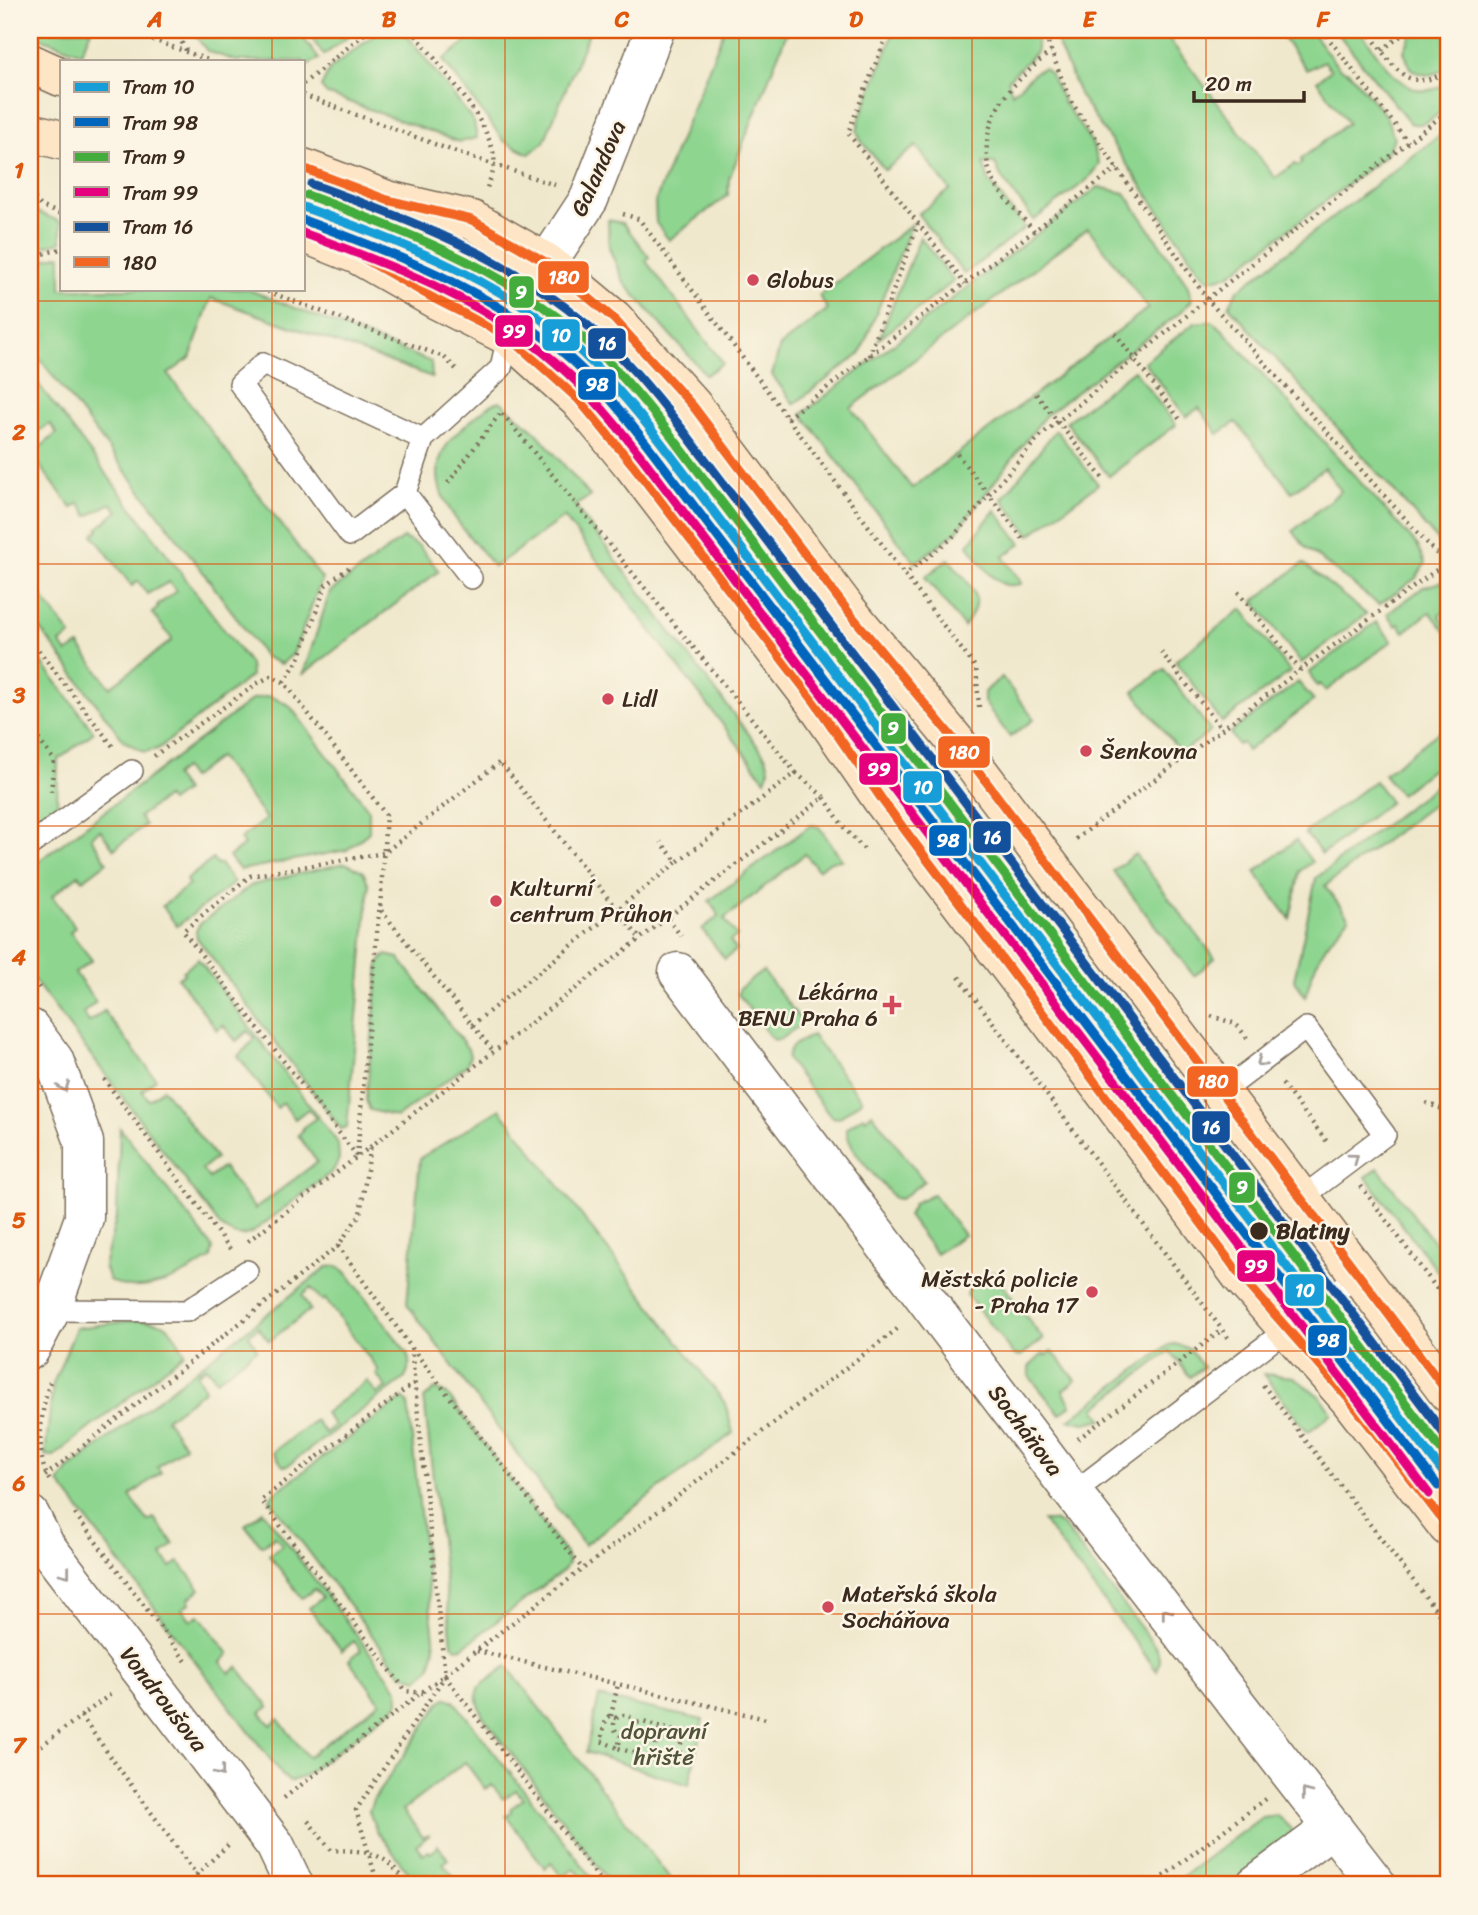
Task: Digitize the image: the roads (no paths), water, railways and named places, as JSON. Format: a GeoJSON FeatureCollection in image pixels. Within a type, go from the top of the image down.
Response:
{"type":"FeatureCollection","features":[{"type":"Feature","properties":{"kind":"street","name":"Galandova"},"geometry":{"type":"LineString","coordinates":[[508,336],[517,303],[589,199],[655,30]]}},
{"type":"Feature","properties":{"kind":"street"},"geometry":{"type":"LineString","coordinates":[[30,63],[60,77]]}},
{"type":"Feature","properties":{"kind":"street"},"geometry":{"type":"LineString","coordinates":[[30,132],[60,140]]}},
{"type":"Feature","properties":{"kind":"street"},"geometry":{"type":"LineString","coordinates":[[304,168],[387,200],[472,220],[547,263],[614,318],[693,406],[847,610],[957,743],[1448,1393]]}},
{"type":"Feature","properties":{"kind":"street"},"geometry":{"type":"LineString","coordinates":[[304,233],[358,255],[435,299],[508,336],[579,400],[633,465],[814,701],[883,802],[1241,1276],[1349,1399],[1448,1527]]}},
{"type":"Feature","properties":{"kind":"street","name":"Socháňova"},"geometry":{"type":"LineString","coordinates":[[678,972],[1073,1493],[1377,1885]]}},
{"type":"Feature","properties":{"kind":"street"},"geometry":{"type":"LineString","coordinates":[[38,1013],[84,1142],[84,1218],[51,1310],[41,1362]]}},
{"type":"Feature","properties":{"kind":"street","name":"Vondroušova"},"geometry":{"type":"LineString","coordinates":[[35,1500],[45,1545],[256,1819],[275,1845],[294,1885]]}},
{"type":"Feature","properties":{"kind":"street"},"geometry":{"type":"LineString","coordinates":[[1255,1885],[1332,1827]]}},
{"type":"Feature","properties":{"kind":"lane"},"geometry":{"type":"LineString","coordinates":[[423,439],[263,365],[240,384],[350,535],[405,493],[423,439],[501,368],[508,336]]}},
{"type":"Feature","properties":{"kind":"lane"},"geometry":{"type":"LineString","coordinates":[[405,493],[471,578]]}},
{"type":"Feature","properties":{"kind":"lane"},"geometry":{"type":"LineString","coordinates":[[30,845],[132,771]]}},
{"type":"Feature","properties":{"kind":"lane"},"geometry":{"type":"LineString","coordinates":[[1221,1093],[1306,1028],[1385,1135],[1300,1199]]}},
{"type":"Feature","properties":{"kind":"lane"},"geometry":{"type":"LineString","coordinates":[[51,1310],[187,1311],[247,1271]]}},
{"type":"Feature","properties":{"kind":"lane"},"geometry":{"type":"LineString","coordinates":[[1073,1493],[1358,1275]]}},
{"type":"Feature","properties":{"kind":"tram line","name":"16"},"geometry":{"type":"LineString","coordinates":[[311,184],[420,226],[523,278],[586,324],[637,374],[683,430],[1448,1439]]}},
{"type":"Feature","properties":{"kind":"tram line","name":"9"},"geometry":{"type":"LineString","coordinates":[[307,195],[413,236],[482,269],[546,309],[576,332],[628,382],[1448,1459]]}},
{"type":"Feature","properties":{"kind":"tram line","name":"10"},"geometry":{"type":"LineString","coordinates":[[304,207],[443,262],[509,298],[570,342],[619,391],[663,445],[1448,1479]]}},
{"type":"Feature","properties":{"kind":"tram line","name":"98"},"geometry":{"type":"LineString","coordinates":[[304,220],[404,259],[501,308],[560,350],[610,398],[1438,1486]]}},
{"type":"Feature","properties":{"kind":"tram line","name":"99"},"geometry":{"type":"LineString","coordinates":[[304,233],[402,271],[497,319],[554,361],[601,408],[644,460],[1429,1494]]}},
{"type":"Feature","properties":{"kind":"place","name":"Globus"},"geometry":{"type":"Point","coordinates":[753,280]}},
{"type":"Feature","properties":{"kind":"place","name":"Lidl"},"geometry":{"type":"Point","coordinates":[608,699]}},
{"type":"Feature","properties":{"kind":"place","name":"Šenkovna"},"geometry":{"type":"Point","coordinates":[1086,751]}},
{"type":"Feature","properties":{"kind":"place","name":"Kulturní centrum Průhon"},"geometry":{"type":"Point","coordinates":[496,901]}},
{"type":"Feature","properties":{"kind":"place","name":"Lékárna BENU Praha 6"},"geometry":{"type":"Point","coordinates":[892,1005]}},
{"type":"Feature","properties":{"kind":"place","name":"Blatiny"},"geometry":{"type":"Point","coordinates":[1259,1231]}},
{"type":"Feature","properties":{"kind":"place","name":"Městská policie - Praha 17"},"geometry":{"type":"Point","coordinates":[1092,1292]}},
{"type":"Feature","properties":{"kind":"place","name":"Mateřská škola Socháňova"},"geometry":{"type":"Point","coordinates":[828,1607]}},
{"type":"Feature","properties":{"kind":"park label","name":"dopravní hřiště"},"geometry":{"type":"Point","coordinates":[664,1744]}}]}
